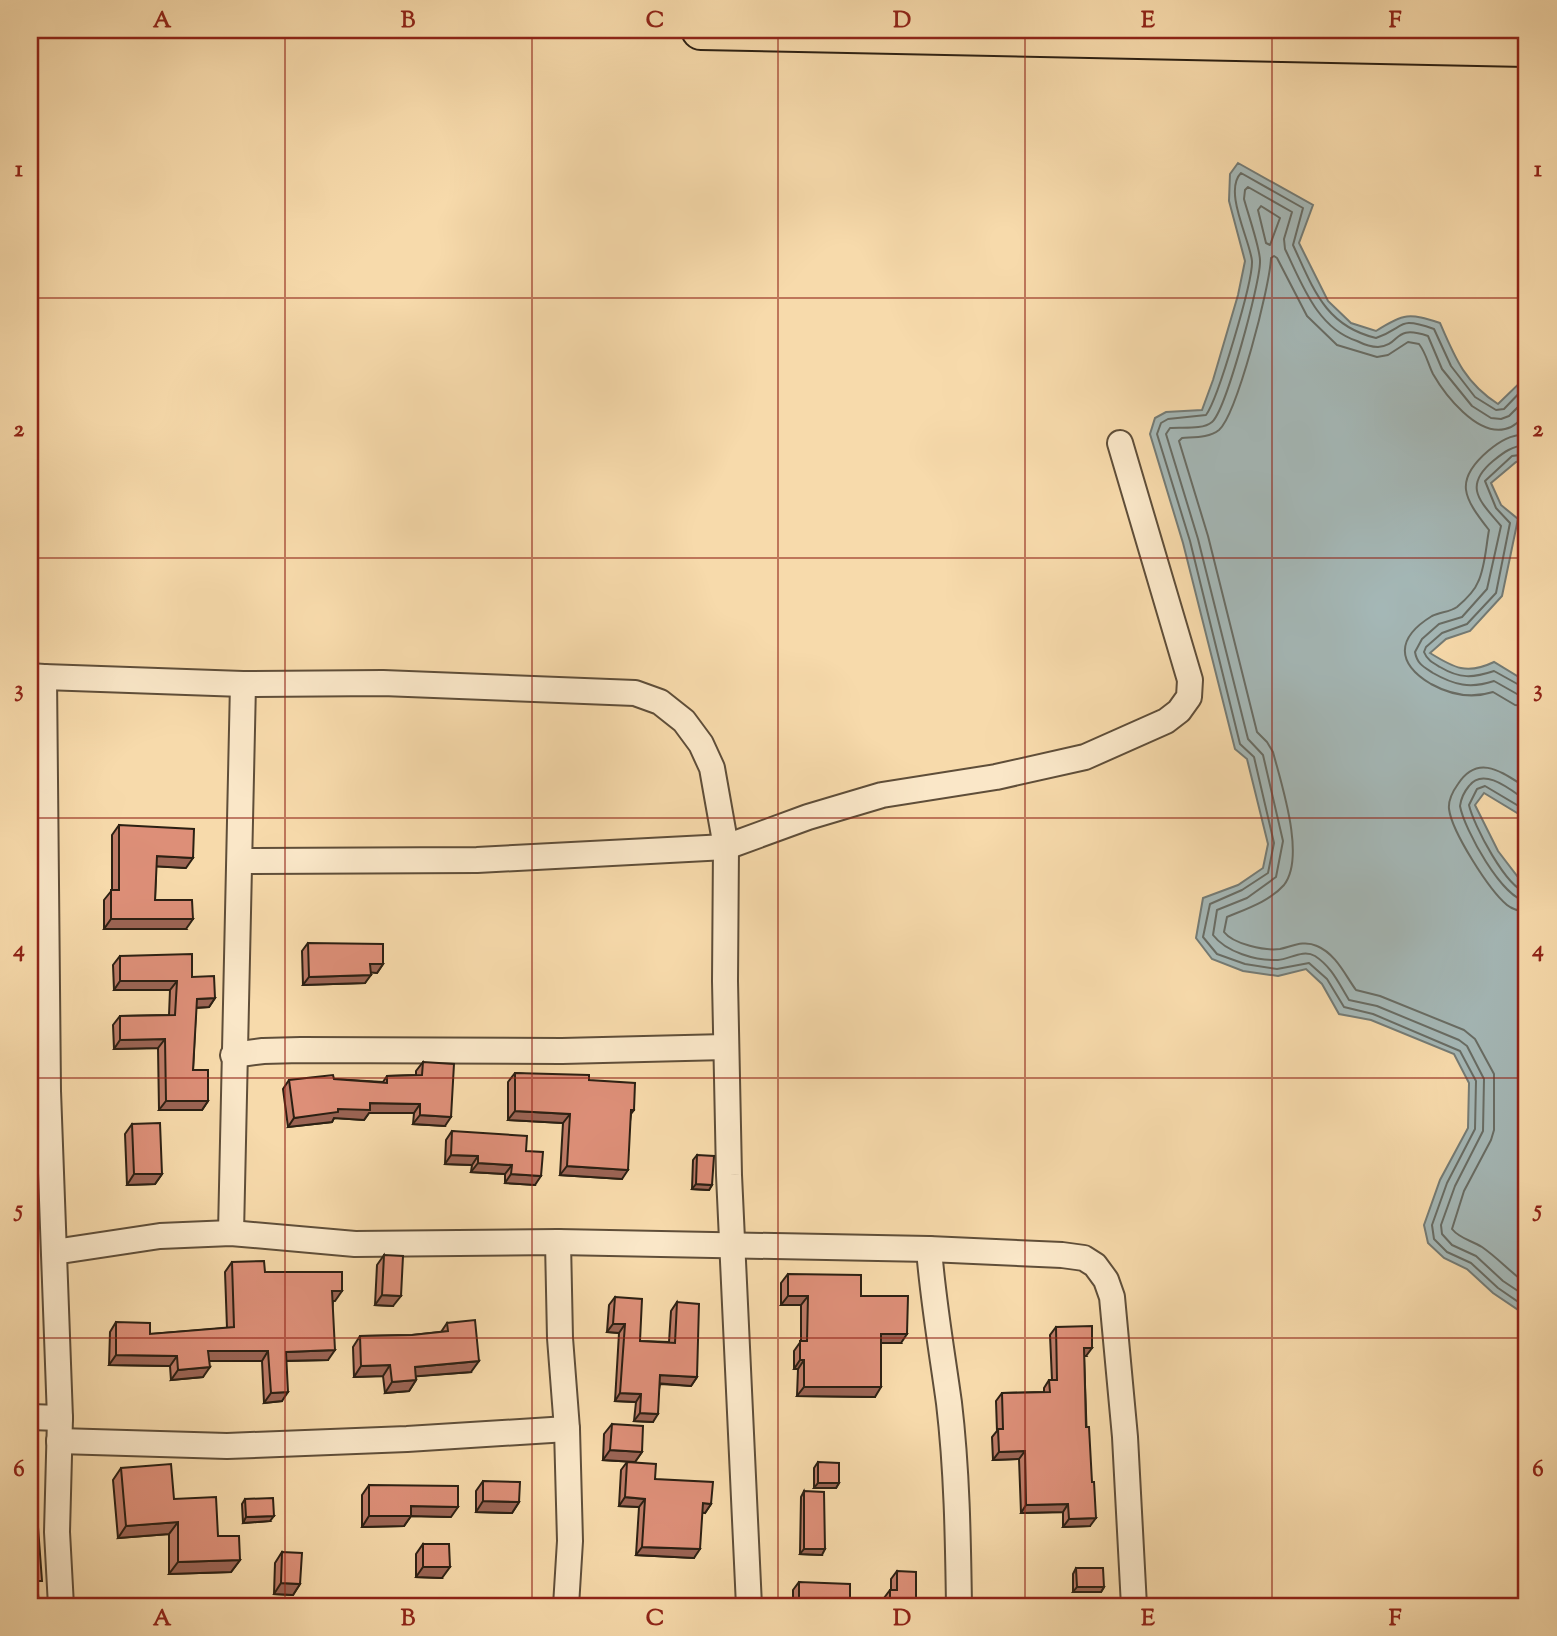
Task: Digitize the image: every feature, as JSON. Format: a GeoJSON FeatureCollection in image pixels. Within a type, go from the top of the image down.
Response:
{"type":"FeatureCollection","features":[{"type":"Feature","properties":{"kind":"main road"},"geometry":{"type":"LineString","coordinates":[[701,30],[1527,47]]}},
{"type":"Feature","properties":{"kind":"street"},"geometry":{"type":"LineString","coordinates":[[240,861],[477,860],[726,847],[808,817],[882,795],[996,777],[1085,757],[1166,722],[1179,711],[1189,697],[1191,680],[1121,443]]}},
{"type":"Feature","properties":{"kind":"street"},"geometry":{"type":"LineString","coordinates":[[61,1606],[57,1532],[60,1429],[37,677],[243,684],[383,683],[635,693],[660,702],[684,721],[701,744],[712,768],[726,847],[726,1047],[748,1606]]}},
{"type":"Feature","properties":{"kind":"street"},"geometry":{"type":"LineString","coordinates":[[231,1233],[243,684]]}},
{"type":"Feature","properties":{"kind":"street"},"geometry":{"type":"LineString","coordinates":[[233,1055],[289,1050],[562,1051],[726,1047]]}},
{"type":"Feature","properties":{"kind":"street"},"geometry":{"type":"LineString","coordinates":[[54,1252],[160,1236],[231,1233],[355,1244],[558,1242],[929,1249],[1084,1258],[1095,1265],[1106,1280],[1112,1297],[1125,1437],[1134,1606]]}},
{"type":"Feature","properties":{"kind":"street"},"geometry":{"type":"LineString","coordinates":[[558,1242],[570,1541],[566,1606]]}},
{"type":"Feature","properties":{"kind":"street"},"geometry":{"type":"LineString","coordinates":[[929,1249],[933,1299],[949,1405],[959,1606]]}},
{"type":"Feature","properties":{"kind":"street"},"geometry":{"type":"LineString","coordinates":[[30,1417],[60,1429],[227,1446],[567,1429]]}},
{"type":"Feature","properties":{"kind":"water"},"geometry":{"type":"Polygon","coordinates":[[[1238,163],[1313,205],[1299,243],[1328,301],[1351,323],[1376,331],[1407,316],[1440,323],[1462,369],[1477,387],[1498,404],[1527,376],[1527,460],[1516,462],[1491,483],[1501,505],[1518,519],[1502,596],[1470,631],[1446,639],[1430,653],[1446,663],[1468,669],[1494,662],[1527,682],[1527,819],[1484,793],[1475,805],[1498,851],[1527,889],[1527,1316],[1493,1293],[1467,1269],[1444,1258],[1428,1243],[1424,1225],[1440,1180],[1468,1128],[1469,1083],[1454,1054],[1371,1020],[1339,1014],[1322,984],[1306,969],[1278,976],[1243,971],[1212,959],[1196,938],[1203,898],[1238,885],[1263,868],[1268,844],[1247,759],[1235,749],[1183,543],[1150,434],[1155,418],[1166,412],[1202,410],[1213,380],[1245,261],[1229,201],[1230,174],[1238,163]]]}},
{"type":"Feature","properties":{"kind":"building"},"geometry":{"type":"Polygon","coordinates":[[[119,825],[194,829],[193,858],[157,856],[155,900],[192,900],[193,919],[111,919],[111,890],[119,890],[119,825]]]}},
{"type":"Feature","properties":{"kind":"building"},"geometry":{"type":"Polygon","coordinates":[[[308,943],[383,944],[383,964],[370,964],[371,975],[309,977],[308,943]]]}},
{"type":"Feature","properties":{"kind":"building"},"geometry":{"type":"Polygon","coordinates":[[[192,954],[192,977],[214,976],[215,998],[197,999],[193,1070],[208,1070],[208,1101],[166,1101],[165,1039],[120,1040],[120,1016],[175,1015],[177,981],[120,981],[120,956],[192,954]]]}},
{"type":"Feature","properties":{"kind":"building"},"geometry":{"type":"Polygon","coordinates":[[[423,1062],[454,1064],[451,1117],[420,1115],[420,1104],[370,1103],[370,1110],[338,1109],[338,1112],[294,1118],[289,1080],[333,1075],[334,1079],[387,1083],[387,1076],[422,1075],[423,1062]]]}},
{"type":"Feature","properties":{"kind":"building"},"geometry":{"type":"Polygon","coordinates":[[[515,1073],[589,1075],[589,1080],[635,1083],[628,1170],[567,1166],[570,1114],[515,1111],[515,1073]]]}},
{"type":"Feature","properties":{"kind":"building"},"geometry":{"type":"Polygon","coordinates":[[[160,1123],[162,1174],[134,1174],[132,1124],[160,1123]]]}},
{"type":"Feature","properties":{"kind":"building"},"geometry":{"type":"Polygon","coordinates":[[[452,1131],[527,1136],[526,1151],[543,1152],[541,1176],[511,1174],[512,1165],[478,1163],[478,1156],[451,1155],[452,1131]]]}},
{"type":"Feature","properties":{"kind":"building"},"geometry":{"type":"Polygon","coordinates":[[[697,1155],[714,1156],[712,1185],[696,1184],[697,1155]]]}},
{"type":"Feature","properties":{"kind":"building"},"geometry":{"type":"Polygon","coordinates":[[[384,1255],[403,1256],[401,1296],[382,1295],[384,1255]]]}},
{"type":"Feature","properties":{"kind":"building"},"geometry":{"type":"Polygon","coordinates":[[[264,1261],[265,1272],[342,1272],[342,1291],[332,1291],[335,1350],[286,1352],[288,1392],[271,1393],[268,1351],[208,1351],[210,1367],[178,1370],[177,1356],[116,1355],[116,1322],[150,1323],[150,1334],[234,1327],[232,1262],[264,1261]]]}},
{"type":"Feature","properties":{"kind":"building"},"geometry":{"type":"Polygon","coordinates":[[[788,1274],[861,1275],[861,1296],[908,1296],[907,1334],[881,1334],[881,1387],[804,1387],[804,1360],[800,1360],[800,1341],[807,1341],[808,1296],[788,1296],[788,1274]]]}},
{"type":"Feature","properties":{"kind":"building"},"geometry":{"type":"Polygon","coordinates":[[[615,1297],[642,1299],[640,1341],[675,1343],[677,1302],[699,1304],[697,1377],[660,1375],[658,1414],[640,1413],[641,1394],[620,1393],[625,1324],[613,1324],[615,1297]]]}},
{"type":"Feature","properties":{"kind":"building"},"geometry":{"type":"Polygon","coordinates":[[[475,1320],[479,1361],[415,1367],[416,1380],[392,1382],[390,1365],[361,1366],[360,1336],[448,1331],[447,1323],[475,1320]]]}},
{"type":"Feature","properties":{"kind":"building"},"geometry":{"type":"Polygon","coordinates":[[[1092,1326],[1092,1348],[1084,1348],[1086,1427],[1089,1427],[1096,1518],[1069,1519],[1068,1504],[1026,1505],[1025,1451],[999,1452],[998,1429],[1003,1429],[1002,1393],[1050,1392],[1049,1380],[1057,1380],[1056,1327],[1092,1326]]]}},
{"type":"Feature","properties":{"kind":"building"},"geometry":{"type":"Polygon","coordinates":[[[612,1424],[643,1426],[642,1452],[610,1450],[612,1424]]]}},
{"type":"Feature","properties":{"kind":"building"},"geometry":{"type":"Polygon","coordinates":[[[627,1462],[656,1464],[655,1479],[713,1482],[711,1504],[703,1503],[700,1549],[642,1547],[645,1499],[625,1497],[627,1462]]]}},
{"type":"Feature","properties":{"kind":"building"},"geometry":{"type":"Polygon","coordinates":[[[818,1462],[839,1463],[839,1483],[818,1483],[818,1462]]]}},
{"type":"Feature","properties":{"kind":"building"},"geometry":{"type":"Polygon","coordinates":[[[171,1464],[174,1499],[216,1497],[218,1536],[239,1536],[240,1560],[178,1562],[178,1522],[126,1526],[121,1468],[171,1464]]]}},
{"type":"Feature","properties":{"kind":"building"},"geometry":{"type":"Polygon","coordinates":[[[483,1481],[520,1482],[519,1502],[483,1501],[483,1481]]]}},
{"type":"Feature","properties":{"kind":"building"},"geometry":{"type":"Polygon","coordinates":[[[369,1485],[458,1486],[458,1507],[411,1506],[411,1516],[369,1516],[369,1485]]]}},
{"type":"Feature","properties":{"kind":"building"},"geometry":{"type":"Polygon","coordinates":[[[804,1491],[824,1492],[825,1549],[804,1549],[804,1491]]]}},
{"type":"Feature","properties":{"kind":"building"},"geometry":{"type":"Polygon","coordinates":[[[273,1498],[274,1516],[246,1517],[245,1499],[273,1498]]]}},
{"type":"Feature","properties":{"kind":"building"},"geometry":{"type":"Polygon","coordinates":[[[38,1527],[42,1581],[37,1581],[39,1606],[30,1606],[30,1528],[38,1527]]]}},
{"type":"Feature","properties":{"kind":"building"},"geometry":{"type":"Polygon","coordinates":[[[423,1544],[449,1544],[450,1567],[423,1567],[423,1544]]]}},
{"type":"Feature","properties":{"kind":"building"},"geometry":{"type":"Polygon","coordinates":[[[282,1552],[302,1553],[300,1584],[281,1583],[282,1552]]]}},
{"type":"Feature","properties":{"kind":"building"},"geometry":{"type":"Polygon","coordinates":[[[1076,1568],[1103,1568],[1104,1587],[1077,1587],[1076,1568]]]}},
{"type":"Feature","properties":{"kind":"building"},"geometry":{"type":"Polygon","coordinates":[[[897,1571],[916,1572],[916,1601],[912,1601],[912,1606],[799,1606],[799,1582],[850,1584],[850,1600],[890,1600],[890,1590],[897,1590],[897,1571]]]}}]}
